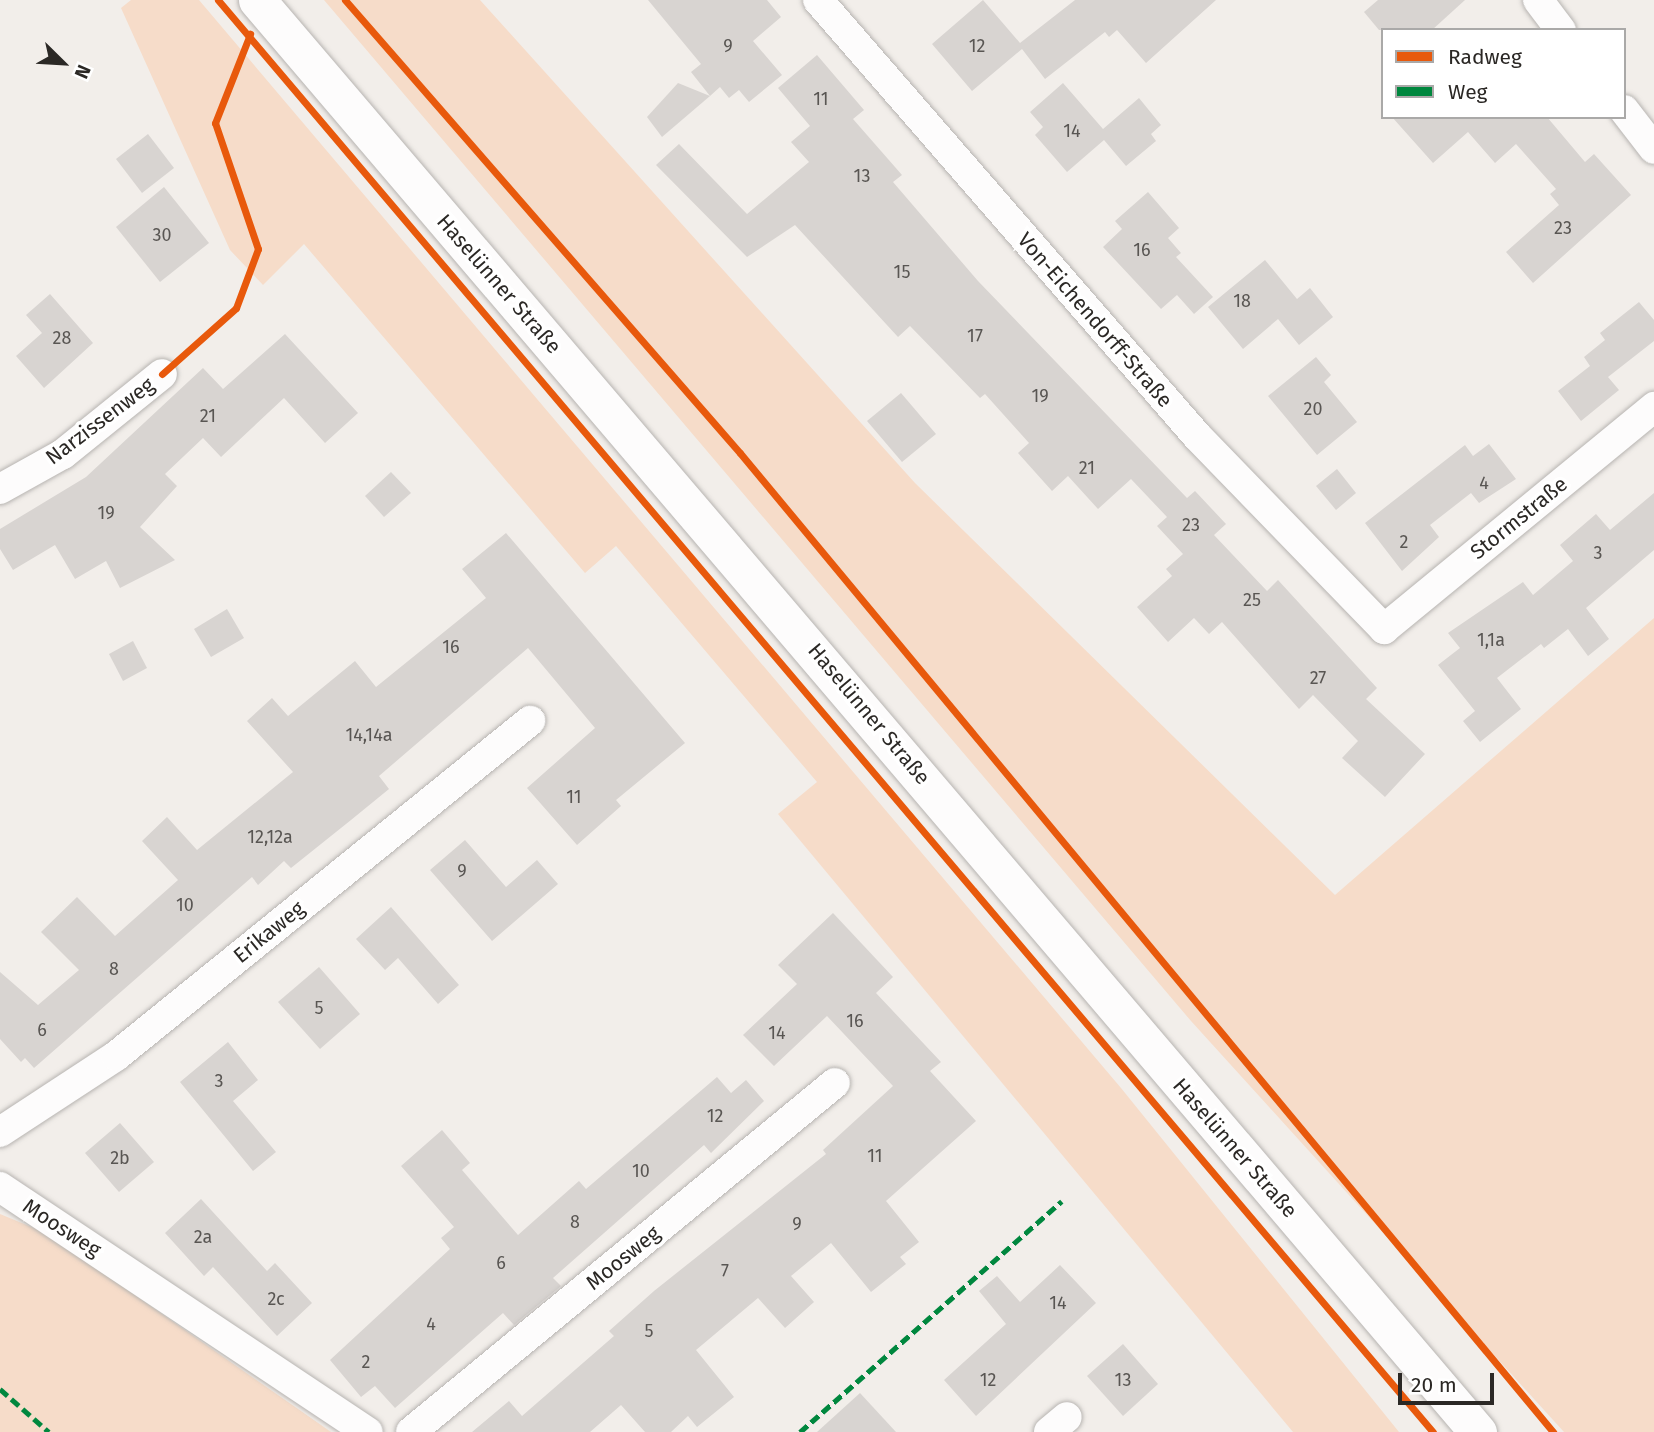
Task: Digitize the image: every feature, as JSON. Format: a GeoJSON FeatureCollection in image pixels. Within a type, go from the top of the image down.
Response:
{"type":"FeatureCollection","features":[{"type":"Feature","properties":{"kind":"street","name":"Haselünner Straße"},"geometry":{"type":"LineString","coordinates":[[257,0],[1478,1432]]}},
{"type":"Feature","properties":{"kind":"street","name":"Von-Eichendorff-Straße"},"geometry":{"type":"LineString","coordinates":[[818,0],[1198,436],[1384,628]]}},
{"type":"Feature","properties":{"kind":"street"},"geometry":{"type":"LineString","coordinates":[[1538,0],[1559,28]]}},
{"type":"Feature","properties":{"kind":"street"},"geometry":{"type":"LineString","coordinates":[[1626,113],[1654,149]]}},
{"type":"Feature","properties":{"kind":"street","name":"Narzissenweg"},"geometry":{"type":"LineString","coordinates":[[0,489],[63,454],[162,374]]}},
{"type":"Feature","properties":{"kind":"street","name":"Stormstraße"},"geometry":{"type":"LineString","coordinates":[[1384,628],[1654,407]]}},
{"type":"Feature","properties":{"kind":"street","name":"Erikaweg"},"geometry":{"type":"LineString","coordinates":[[0,1132],[116,1056],[530,721]]}},
{"type":"Feature","properties":{"kind":"street","name":"Moosweg"},"geometry":{"type":"LineString","coordinates":[[411,1432],[835,1083]]}},
{"type":"Feature","properties":{"kind":"street","name":"Moosweg"},"geometry":{"type":"LineString","coordinates":[[0,1187],[368,1432]]}},
{"type":"Feature","properties":{"kind":"shaded area"},"geometry":{"type":"Polygon","coordinates":[[[131,0],[199,0],[1121,1088],[1399,1432],[1293,1432],[778,814],[817,782],[616,546],[585,573],[304,244],[263,285],[230,250],[121,8],[131,0]]]}},
{"type":"Feature","properties":{"kind":"shaded area"},"geometry":{"type":"Polygon","coordinates":[[[324,0],[480,0],[915,483],[1335,895],[1654,618],[1654,1432],[1564,1432],[1191,1021],[324,0]]]}},
{"type":"Feature","properties":{"kind":"shaded area"},"geometry":{"type":"Polygon","coordinates":[[[0,1214],[46,1233],[331,1432],[0,1432],[0,1214]]]}},
{"type":"Feature","properties":{"kind":"building"},"geometry":{"type":"Polygon","coordinates":[[[648,0],[767,0],[781,17],[753,41],[782,75],[749,102],[739,90],[729,98],[720,87],[710,96],[691,72],[701,64],[648,0]]]}},
{"type":"Feature","properties":{"kind":"building"},"geometry":{"type":"Polygon","coordinates":[[[983,0],[1020,43],[1075,0],[1216,0],[1146,63],[1117,30],[1109,37],[1105,32],[1045,79],[1022,49],[972,91],[932,44],[983,0]]]}},
{"type":"Feature","properties":{"kind":"building"},"geometry":{"type":"Polygon","coordinates":[[[1378,0],[1465,0],[1434,28],[1379,30],[1364,12],[1378,0]]]}},
{"type":"Feature","properties":{"kind":"building"},"geometry":{"type":"Polygon","coordinates":[[[817,55],[864,110],[853,119],[902,175],[893,182],[978,281],[1187,498],[1195,491],[1226,524],[1214,535],[1267,591],[1278,580],[1377,688],[1366,699],[1425,754],[1385,797],[1342,758],[1358,741],[1313,695],[1299,709],[1222,622],[1209,634],[1194,618],[1168,642],[1137,607],[1172,576],[1166,569],[1183,554],[1157,526],[1167,517],[1131,479],[1098,509],[1068,476],[1052,491],[1018,453],[1029,443],[985,394],[980,398],[910,326],[898,337],[795,225],[747,257],[656,165],[679,144],[747,214],[809,162],[791,142],[810,126],[778,88],[817,55]]]}},
{"type":"Feature","properties":{"kind":"building"},"geometry":{"type":"Polygon","coordinates":[[[678,83],[710,96],[662,137],[647,117],[678,83]]]}},
{"type":"Feature","properties":{"kind":"building"},"geometry":{"type":"Polygon","coordinates":[[[1063,83],[1103,129],[1139,98],[1161,125],[1151,134],[1156,141],[1126,166],[1104,140],[1067,172],[1035,135],[1043,127],[1030,112],[1063,83]]]}},
{"type":"Feature","properties":{"kind":"building"},"geometry":{"type":"Polygon","coordinates":[[[1394,119],[1549,119],[1585,162],[1594,154],[1631,195],[1533,283],[1506,252],[1559,205],[1550,194],[1556,189],[1516,144],[1495,163],[1468,132],[1433,163],[1394,119]]]}},
{"type":"Feature","properties":{"kind":"building"},"geometry":{"type":"Polygon","coordinates":[[[148,134],[174,168],[142,193],[116,159],[148,134]]]}},
{"type":"Feature","properties":{"kind":"building"},"geometry":{"type":"Polygon","coordinates":[[[164,187],[209,243],[160,282],[116,227],[164,187]]]}},
{"type":"Feature","properties":{"kind":"building"},"geometry":{"type":"Polygon","coordinates":[[[1148,192],[1179,228],[1168,238],[1181,253],[1176,257],[1213,297],[1194,314],[1177,295],[1161,309],[1103,247],[1122,229],[1115,221],[1148,192]]]}},
{"type":"Feature","properties":{"kind":"building"},"geometry":{"type":"Polygon","coordinates":[[[1265,260],[1297,299],[1310,288],[1333,317],[1299,345],[1278,319],[1243,349],[1208,307],[1265,260]]]}},
{"type":"Feature","properties":{"kind":"building"},"geometry":{"type":"Polygon","coordinates":[[[50,294],[93,343],[44,388],[16,356],[42,333],[26,315],[50,294]]]}},
{"type":"Feature","properties":{"kind":"building"},"geometry":{"type":"Polygon","coordinates":[[[1639,302],[1654,320],[1654,341],[1608,377],[1619,390],[1581,421],[1558,391],[1590,366],[1584,357],[1605,340],[1600,333],[1639,302]]]}},
{"type":"Feature","properties":{"kind":"building"},"geometry":{"type":"Polygon","coordinates":[[[285,334],[358,413],[325,443],[284,398],[221,457],[203,438],[165,474],[177,486],[140,527],[175,560],[120,588],[106,561],[75,579],[55,545],[13,570],[0,549],[0,529],[86,477],[203,368],[223,389],[285,334]]]}},
{"type":"Feature","properties":{"kind":"building"},"geometry":{"type":"Polygon","coordinates":[[[1316,357],[1331,375],[1324,382],[1357,422],[1317,455],[1268,396],[1316,357]]]}},
{"type":"Feature","properties":{"kind":"building"},"geometry":{"type":"Polygon","coordinates":[[[901,393],[936,434],[902,462],[867,421],[901,393]]]}},
{"type":"Feature","properties":{"kind":"building"},"geometry":{"type":"Polygon","coordinates":[[[1489,444],[1516,479],[1479,503],[1471,493],[1430,525],[1439,537],[1402,571],[1365,523],[1465,445],[1473,456],[1489,444]]]}},
{"type":"Feature","properties":{"kind":"building"},"geometry":{"type":"Polygon","coordinates":[[[1337,469],[1356,493],[1336,510],[1316,486],[1337,469]]]}},
{"type":"Feature","properties":{"kind":"building"},"geometry":{"type":"Polygon","coordinates":[[[391,472],[411,493],[384,517],[365,496],[391,472]]]}},
{"type":"Feature","properties":{"kind":"building"},"geometry":{"type":"Polygon","coordinates":[[[1654,493],[1654,550],[1586,608],[1609,639],[1588,656],[1568,629],[1544,648],[1541,644],[1497,678],[1521,709],[1480,742],[1463,721],[1475,711],[1438,665],[1460,648],[1448,633],[1523,582],[1533,595],[1573,561],[1560,545],[1596,514],[1610,530],[1654,493]]]}},
{"type":"Feature","properties":{"kind":"building"},"geometry":{"type":"Polygon","coordinates":[[[506,533],[685,743],[616,800],[621,806],[577,845],[527,788],[595,728],[528,648],[379,776],[389,789],[291,868],[284,861],[258,885],[252,877],[34,1068],[25,1058],[21,1062],[0,1039],[0,972],[38,1005],[79,970],[41,932],[77,897],[115,936],[178,880],[142,841],[167,817],[197,850],[293,772],[247,721],[272,698],[288,716],[355,661],[376,687],[486,598],[462,569],[506,533]]]}},
{"type":"Feature","properties":{"kind":"building"},"geometry":{"type":"Polygon","coordinates":[[[227,609],[244,638],[211,657],[194,629],[227,609]]]}},
{"type":"Feature","properties":{"kind":"building"},"geometry":{"type":"Polygon","coordinates":[[[133,641],[147,668],[123,681],[109,654],[133,641]]]}},
{"type":"Feature","properties":{"kind":"building"},"geometry":{"type":"Polygon","coordinates":[[[465,840],[506,887],[537,860],[558,884],[492,941],[430,870],[465,840]]]}},
{"type":"Feature","properties":{"kind":"building"},"geometry":{"type":"Polygon","coordinates":[[[391,907],[459,985],[438,1004],[398,958],[385,970],[356,939],[391,907]]]}},
{"type":"Feature","properties":{"kind":"building"},"geometry":{"type":"Polygon","coordinates":[[[833,913],[893,977],[876,993],[941,1062],[930,1071],[976,1121],[886,1201],[919,1242],[900,1257],[906,1264],[871,1292],[831,1243],[791,1276],[814,1302],[785,1328],[758,1298],[696,1350],[734,1397],[697,1427],[688,1416],[671,1432],[645,1432],[621,1405],[590,1432],[472,1432],[509,1401],[522,1416],[614,1336],[609,1331],[654,1291],[826,1154],[823,1150],[893,1086],[827,1016],[774,1066],[743,1035],[797,984],[778,965],[833,913]]]}},
{"type":"Feature","properties":{"kind":"building"},"geometry":{"type":"Polygon","coordinates":[[[319,967],[360,1014],[320,1049],[278,1002],[319,967]]]}},
{"type":"Feature","properties":{"kind":"building"},"geometry":{"type":"Polygon","coordinates":[[[228,1042],[258,1080],[233,1101],[276,1152],[253,1171],[180,1082],[228,1042]]]}},
{"type":"Feature","properties":{"kind":"building"},"geometry":{"type":"Polygon","coordinates":[[[717,1077],[731,1093],[746,1080],[764,1101],[711,1153],[704,1145],[553,1278],[561,1286],[514,1325],[503,1313],[395,1408],[375,1386],[361,1397],[330,1360],[450,1249],[441,1238],[454,1227],[401,1166],[442,1130],[470,1163],[462,1170],[518,1235],[579,1181],[586,1189],[717,1077]]]}},
{"type":"Feature","properties":{"kind":"building"},"geometry":{"type":"Polygon","coordinates":[[[120,1123],[154,1162],[119,1192],[85,1153],[120,1123]]]}},
{"type":"Feature","properties":{"kind":"building"},"geometry":{"type":"Polygon","coordinates":[[[201,1199],[267,1271],[275,1263],[312,1303],[277,1336],[213,1267],[204,1276],[165,1233],[201,1199]]]}},
{"type":"Feature","properties":{"kind":"building"},"geometry":{"type":"Polygon","coordinates":[[[1060,1265],[1096,1303],[976,1416],[944,1380],[1006,1324],[979,1291],[997,1276],[1020,1302],[1060,1265]]]}},
{"type":"Feature","properties":{"kind":"building"},"geometry":{"type":"Polygon","coordinates":[[[1123,1344],[1158,1384],[1123,1416],[1087,1376],[1123,1344]]]}},
{"type":"Feature","properties":{"kind":"building"},"geometry":{"type":"Polygon","coordinates":[[[860,1393],[896,1432],[817,1432],[860,1393]]]}},
{"type":"Feature","properties":{"kind":"marked path"},"geometry":{"type":"LineString","coordinates":[[800,1432],[1062,1201]]}},
{"type":"Feature","properties":{"kind":"marked path"},"geometry":{"type":"LineString","coordinates":[[0,1389],[49,1432]]}},
{"type":"Feature","properties":{"kind":"cycle path"},"geometry":{"type":"LineString","coordinates":[[218,0],[1433,1432]]}},
{"type":"Feature","properties":{"kind":"cycle path"},"geometry":{"type":"LineString","coordinates":[[345,0],[740,453],[1553,1432]]}},
{"type":"Feature","properties":{"kind":"cycle path"},"geometry":{"type":"LineString","coordinates":[[162,374],[236,308],[258,249],[215,123],[250,34]]}}]}
